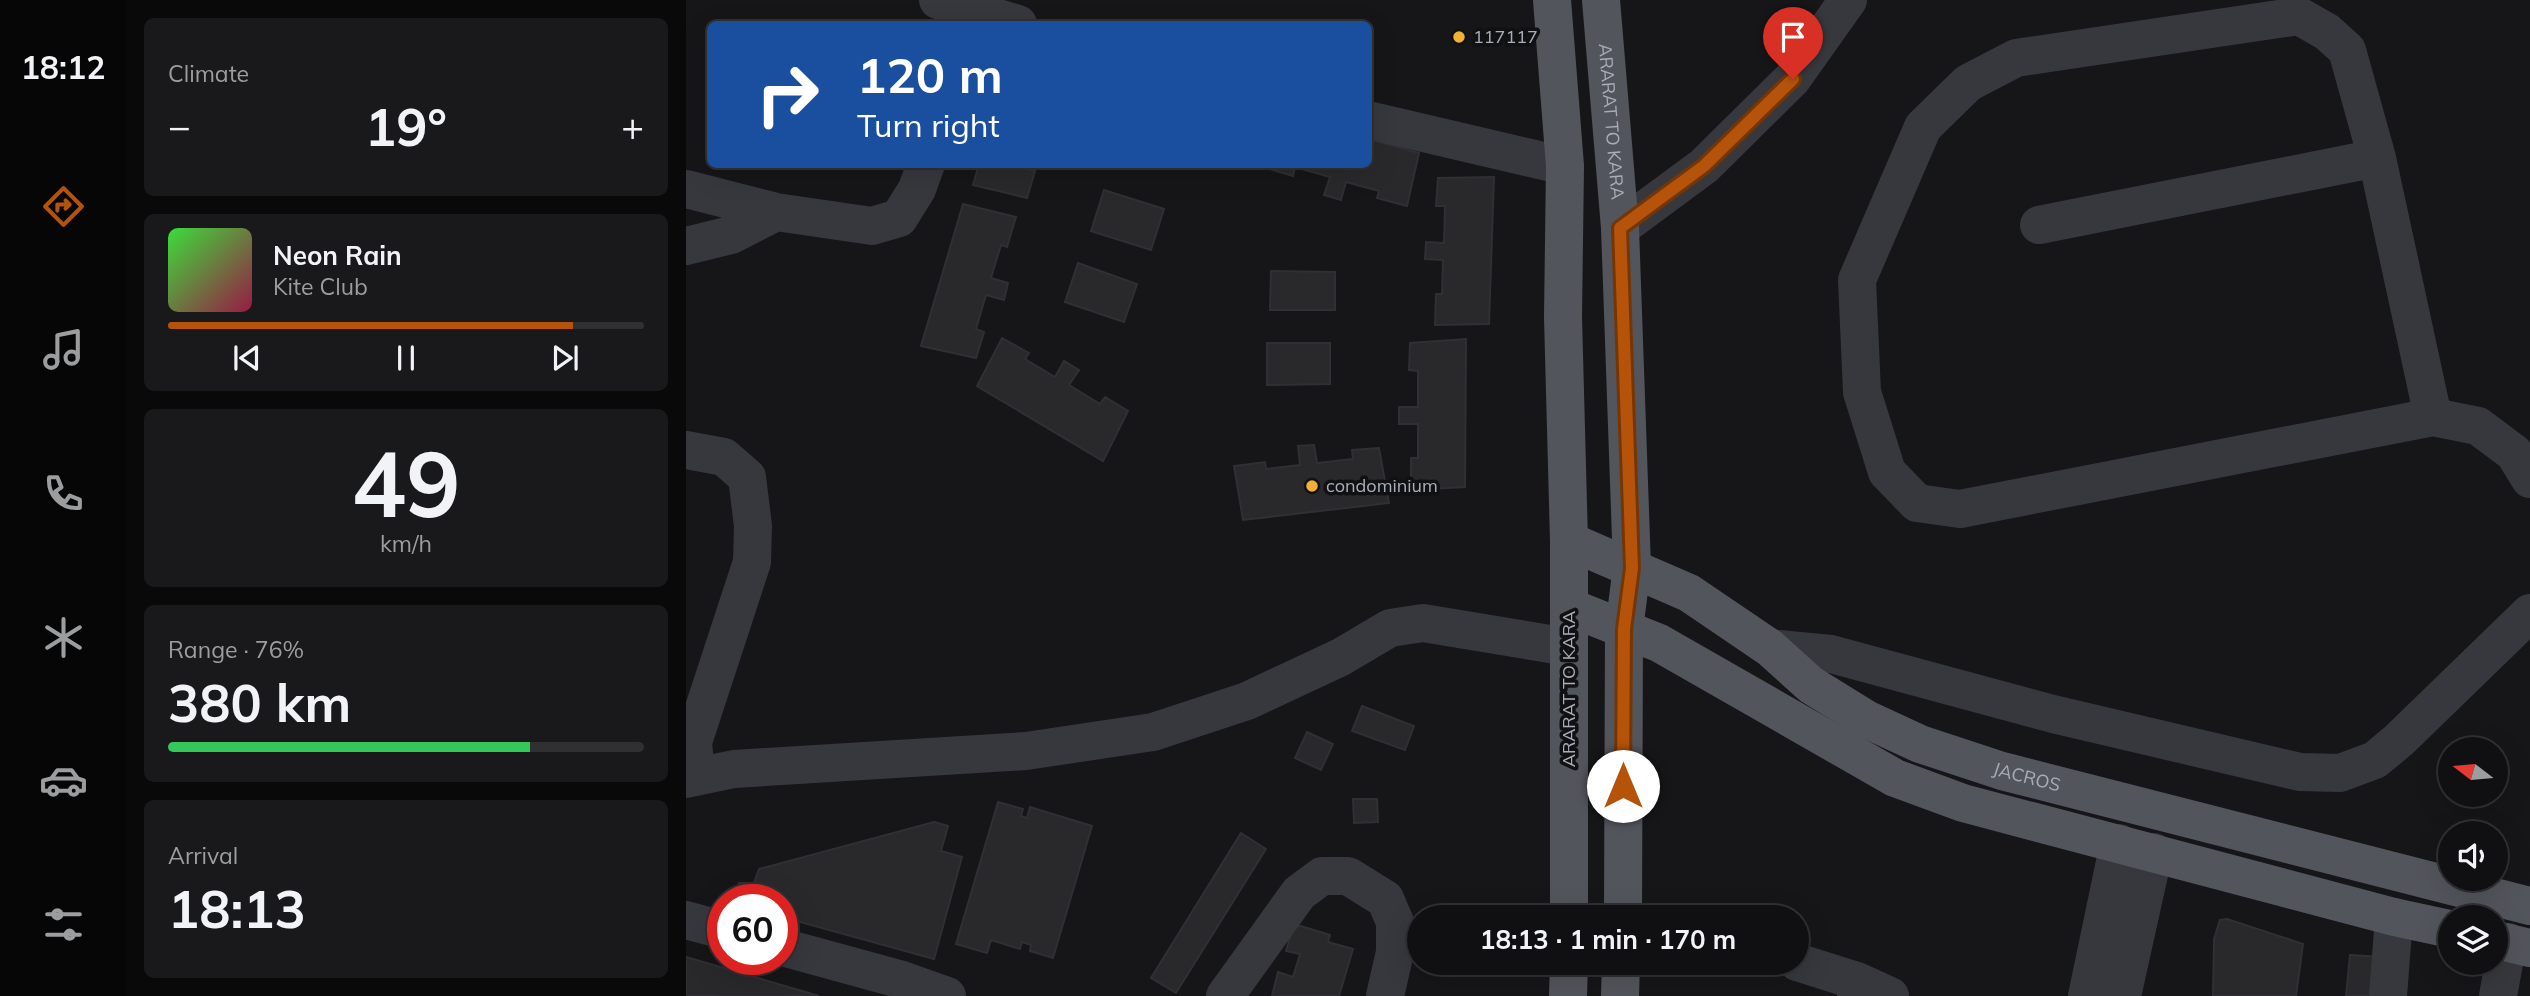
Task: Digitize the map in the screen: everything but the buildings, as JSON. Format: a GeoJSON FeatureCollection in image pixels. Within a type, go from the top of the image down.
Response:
{"type":"FeatureCollection","features":[{"type":"Feature","properties":{"kind":"main road","name":"ARARAT TO KARA"},"geometry":{"type":"LineString","coordinates":[[1552,0],[1565,166],[1563,317],[1569,541],[1569,905]]}},
{"type":"Feature","properties":{"kind":"main road","name":"ARARAT TO KARA"},"geometry":{"type":"LineString","coordinates":[[1601,0],[1620,228],[1632,568],[1624,629],[1623,905]]}},
{"type":"Feature","properties":{"kind":"main road","name":"JACROS"},"geometry":{"type":"LineString","coordinates":[[1569,541],[1689,593],[1770,648],[1811,685],[1866,719],[1920,744],[2001,771],[2530,906]]}},
{"type":"Feature","properties":{"kind":"main road"},"geometry":{"type":"LineString","coordinates":[[1569,607],[1659,643],[1895,778],[1963,803],[2438,926]]}},
{"type":"Feature","properties":{"kind":"main road"},"geometry":{"type":"LineString","coordinates":[[1569,975],[1569,996]]}},
{"type":"Feature","properties":{"kind":"main road"},"geometry":{"type":"LineString","coordinates":[[1620,996],[1621,975]]}},
{"type":"Feature","properties":{"kind":"street"},"geometry":{"type":"LineString","coordinates":[[938,0],[975,19]]}},
{"type":"Feature","properties":{"kind":"street"},"geometry":{"type":"LineString","coordinates":[[1620,228],[1704,166],[1793,79],[1848,0]]}},
{"type":"Feature","properties":{"kind":"street"},"geometry":{"type":"LineString","coordinates":[[2433,417],[2377,158],[2347,50],[2327,32],[2299,16],[2016,58],[1968,83],[1923,127],[1857,279],[1862,392],[1888,471],[1917,503],[1959,509],[2433,417],[2478,426],[2514,453],[2530,479]]}},
{"type":"Feature","properties":{"kind":"street"},"geometry":{"type":"LineString","coordinates":[[1372,121],[1565,166]]}},
{"type":"Feature","properties":{"kind":"street"},"geometry":{"type":"LineString","coordinates":[[2039,225],[2377,158]]}},
{"type":"Feature","properties":{"kind":"street"},"geometry":{"type":"LineString","coordinates":[[686,189],[776,212],[872,226],[899,218],[917,189],[925,168]]}},
{"type":"Feature","properties":{"kind":"street"},"geometry":{"type":"LineString","coordinates":[[686,246],[731,235],[776,212]]}},
{"type":"Feature","properties":{"kind":"street"},"geometry":{"type":"LineString","coordinates":[[686,450],[724,457],[747,477],[753,526],[752,562],[690,758],[734,769],[1026,751],[1153,732],[1247,701],[1341,657],[1390,628],[1404,624],[1423,623],[1568,646]]}},
{"type":"Feature","properties":{"kind":"street"},"geometry":{"type":"LineString","coordinates":[[1770,648],[1831,654],[2053,714],[2301,772],[2340,773],[2375,760],[2391,747],[2530,613]]}},
{"type":"Feature","properties":{"kind":"street"},"geometry":{"type":"LineString","coordinates":[[2087,996],[2136,847]]}},
{"type":"Feature","properties":{"kind":"street"},"geometry":{"type":"LineString","coordinates":[[2122,996],[2136,847]]}},
{"type":"Feature","properties":{"kind":"street"},"geometry":{"type":"LineString","coordinates":[[1225,996],[1299,893],[1322,876],[1348,876],[1385,899],[1395,922],[1395,951],[1385,996]]}},
{"type":"Feature","properties":{"kind":"street"},"geometry":{"type":"LineString","coordinates":[[2388,996],[2394,917]]}},
{"type":"Feature","properties":{"kind":"street"},"geometry":{"type":"LineString","coordinates":[[686,920],[707,926]]}},
{"type":"Feature","properties":{"kind":"street"},"geometry":{"type":"LineString","coordinates":[[2498,996],[2511,943]]}},
{"type":"Feature","properties":{"kind":"street"},"geometry":{"type":"LineString","coordinates":[[798,951],[900,979],[947,996]]}},
{"type":"Feature","properties":{"kind":"street"},"geometry":{"type":"LineString","coordinates":[[1809,967],[1868,991]]}},
{"type":"Feature","properties":{"kind":"place","name":"117117"},"geometry":{"type":"Point","coordinates":[1459,37]}},
{"type":"Feature","properties":{"kind":"place","name":"condominium"},"geometry":{"type":"Point","coordinates":[1312,486]}},
{"type":"Feature","properties":{"kind":"route"},"geometry":{"type":"LineString","coordinates":[[1623,786],[1624,629],[1632,568],[1620,228],[1704,166],[1793,79]]}}]}
